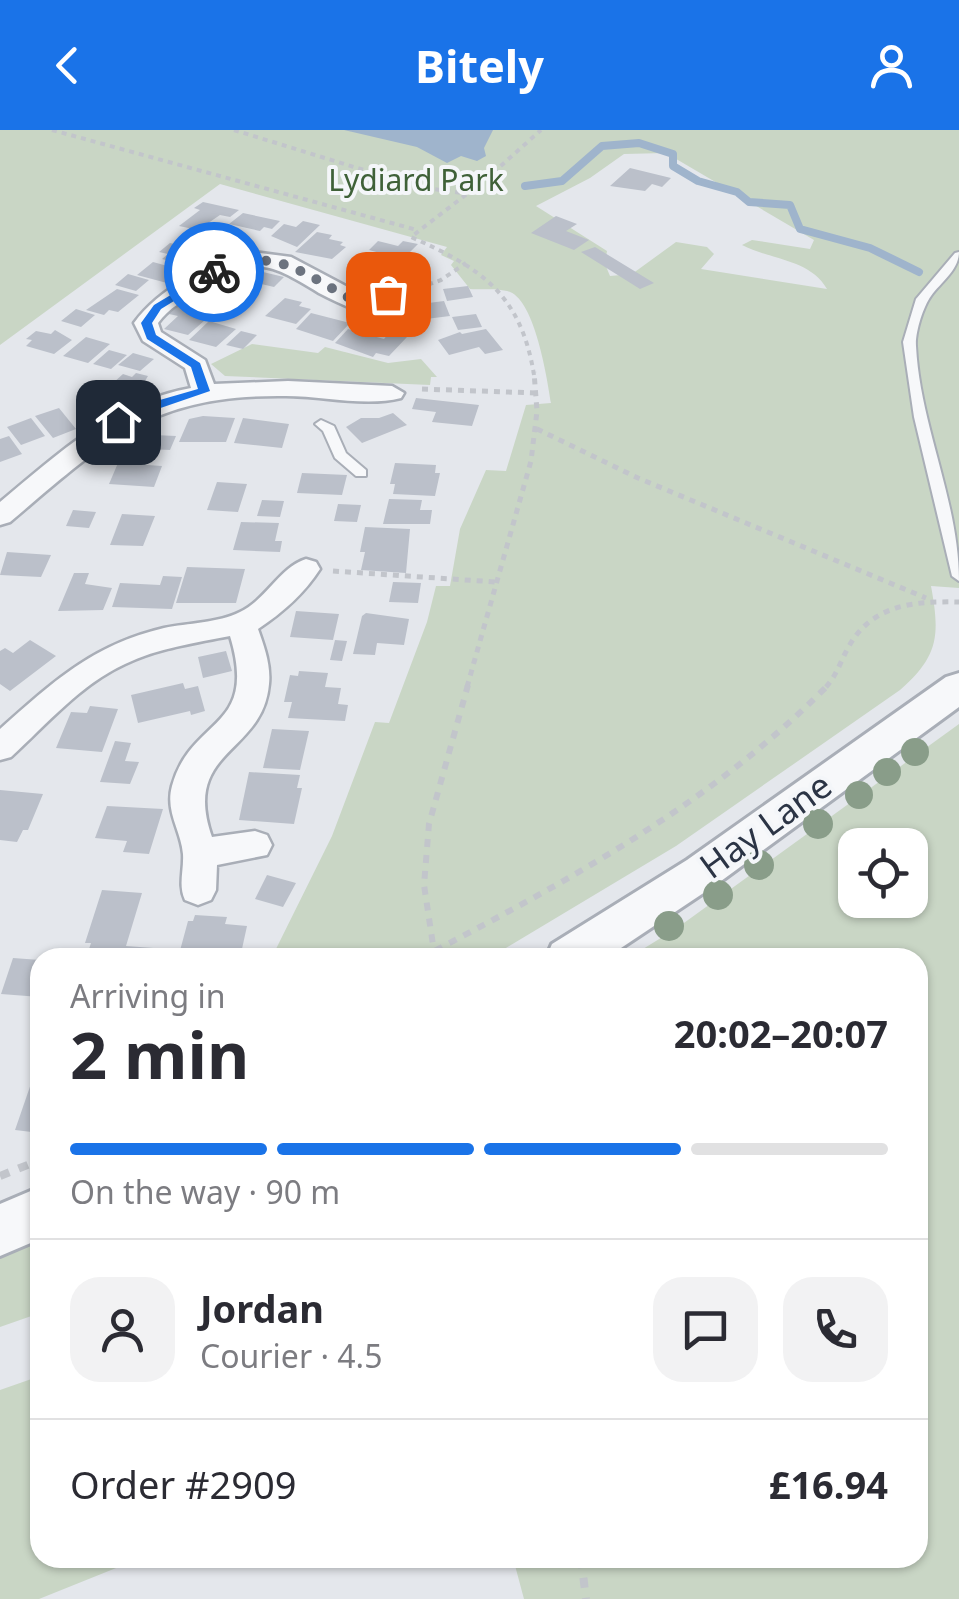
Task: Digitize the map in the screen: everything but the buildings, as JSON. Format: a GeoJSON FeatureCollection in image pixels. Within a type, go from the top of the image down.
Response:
{"type":"FeatureCollection","features":[{"type":"Feature","properties":{"kind":"street"},"geometry":{"type":"LineString","coordinates":[[204,391],[196,365],[151,336],[146,323],[158,307],[220,269],[253,259],[283,262],[398,320]]}},
{"type":"Feature","properties":{"kind":"street"},"geometry":{"type":"LineString","coordinates":[[366,306],[388,294]]}},
{"type":"Feature","properties":{"kind":"street"},"geometry":{"type":"LineString","coordinates":[[0,516],[118,422],[158,404],[204,391],[392,393]]}},
{"type":"Feature","properties":{"kind":"street"},"geometry":{"type":"LineString","coordinates":[[321,424],[329,392]]}},
{"type":"Feature","properties":{"kind":"street"},"geometry":{"type":"LineString","coordinates":[[0,748],[57,693],[114,656],[163,639],[242,623],[274,604],[306,569]]}},
{"type":"Feature","properties":{"kind":"street"},"geometry":{"type":"LineString","coordinates":[[198,890],[200,853],[186,798],[196,764],[251,704],[253,664],[242,623]]}},
{"type":"Feature","properties":{"kind":"street","name":"Hay Lane"},"geometry":{"type":"LineString","coordinates":[[584,948],[702,872],[959,688]]}},
{"type":"Feature","properties":{"kind":"street"},"geometry":{"type":"LineString","coordinates":[[200,853],[255,845]]}},
{"type":"Feature","properties":{"kind":"street"},"geometry":{"type":"LineString","coordinates":[[0,1230],[30,1217]]}},
{"type":"Feature","properties":{"kind":"lane"},"geometry":{"type":"LineString","coordinates":[[959,255],[922,299],[909,342],[920,417],[959,576]]}},
{"type":"Feature","properties":{"kind":"lane"},"geometry":{"type":"LineString","coordinates":[[321,424],[329,429],[340,455],[360,473]]}},
{"type":"Feature","properties":{"kind":"path"},"geometry":{"type":"LineString","coordinates":[[52,130],[418,231]]}},
{"type":"Feature","properties":{"kind":"path"},"geometry":{"type":"LineString","coordinates":[[234,130],[419,186],[464,193]]}},
{"type":"Feature","properties":{"kind":"path"},"geometry":{"type":"LineString","coordinates":[[434,948],[424,885],[429,824],[537,429],[536,393],[531,360],[513,310],[497,287],[466,263],[411,238],[541,130]]}},
{"type":"Feature","properties":{"kind":"path"},"geometry":{"type":"LineString","coordinates":[[388,294],[401,295],[441,280],[466,263]]}},
{"type":"Feature","properties":{"kind":"path"},"geometry":{"type":"LineString","coordinates":[[392,393],[394,388],[536,393]]}},
{"type":"Feature","properties":{"kind":"path"},"geometry":{"type":"LineString","coordinates":[[537,429],[638,478],[931,601]]}},
{"type":"Feature","properties":{"kind":"path"},"geometry":{"type":"LineString","coordinates":[[306,569],[496,582]]}},
{"type":"Feature","properties":{"kind":"path"},"geometry":{"type":"LineString","coordinates":[[446,948],[555,886],[685,802],[747,756],[826,687],[850,644],[878,612],[910,601],[959,602]]}},
{"type":"Feature","properties":{"kind":"path"},"geometry":{"type":"LineString","coordinates":[[0,1176],[30,1164]]}},
{"type":"Feature","properties":{"kind":"path"},"geometry":{"type":"LineString","coordinates":[[582,1568],[586,1599]]}},
{"type":"Feature","properties":{"kind":"green space","name":"Lydiard Park"},"geometry":{"type":"Polygon","coordinates":[[[0,130],[959,130],[959,588],[931,586],[934,644],[923,666],[900,690],[676,846],[506,948],[276,948],[332,836],[375,722],[389,723],[427,622],[436,586],[450,586],[460,529],[486,470],[506,471],[526,405],[551,403],[533,325],[519,299],[510,292],[470,289],[451,265],[454,261],[441,255],[447,247],[220,184],[0,345],[0,130]],[[666,153],[624,154],[590,178],[536,206],[607,251],[605,264],[610,276],[632,274],[676,242],[707,247],[714,254],[701,269],[827,289],[820,279],[800,266],[742,245],[752,240],[810,249],[814,240],[666,153]]]}},
{"type":"Feature","properties":{"kind":"green space"},"geometry":{"type":"Polygon","coordinates":[[[252,344],[318,353],[325,347],[388,363],[421,359],[437,377],[431,377],[430,385],[225,376],[211,364],[252,344]]]}},
{"type":"Feature","properties":{"kind":"green space"},"geometry":{"type":"Polygon","coordinates":[[[959,724],[959,1599],[524,1599],[516,1568],[928,1568],[928,948],[645,948],[959,724]]]}},
{"type":"Feature","properties":{"kind":"green space"},"geometry":{"type":"Polygon","coordinates":[[[30,1239],[30,1316],[0,1327],[0,1253],[30,1239]]]}},
{"type":"Feature","properties":{"kind":"green space"},"geometry":{"type":"Polygon","coordinates":[[[30,1380],[30,1568],[116,1568],[39,1599],[0,1599],[0,1390],[30,1380]]]}},
{"type":"Feature","properties":{"kind":"water"},"geometry":{"type":"Polygon","coordinates":[[[344,130],[493,130],[484,148],[486,156],[477,161],[461,156],[447,163],[417,147],[344,130]]]}},
{"type":"Feature","properties":{"kind":"waterway"},"geometry":{"type":"LineString","coordinates":[[525,186],[562,181],[602,146],[639,143],[673,154],[673,166],[698,181],[737,192],[749,202],[790,205],[800,229],[870,248],[919,272]]}},
{"type":"Feature","properties":{"kind":"way so far"},"geometry":{"type":"LineString","coordinates":[[214,272],[253,259],[268,260],[299,269],[329,289],[366,306],[388,294]]}},
{"type":"Feature","properties":{"kind":"route"},"geometry":{"type":"LineString","coordinates":[[118,422],[158,404],[204,391],[196,365],[151,336],[146,323],[158,307],[214,272]]}}]}
